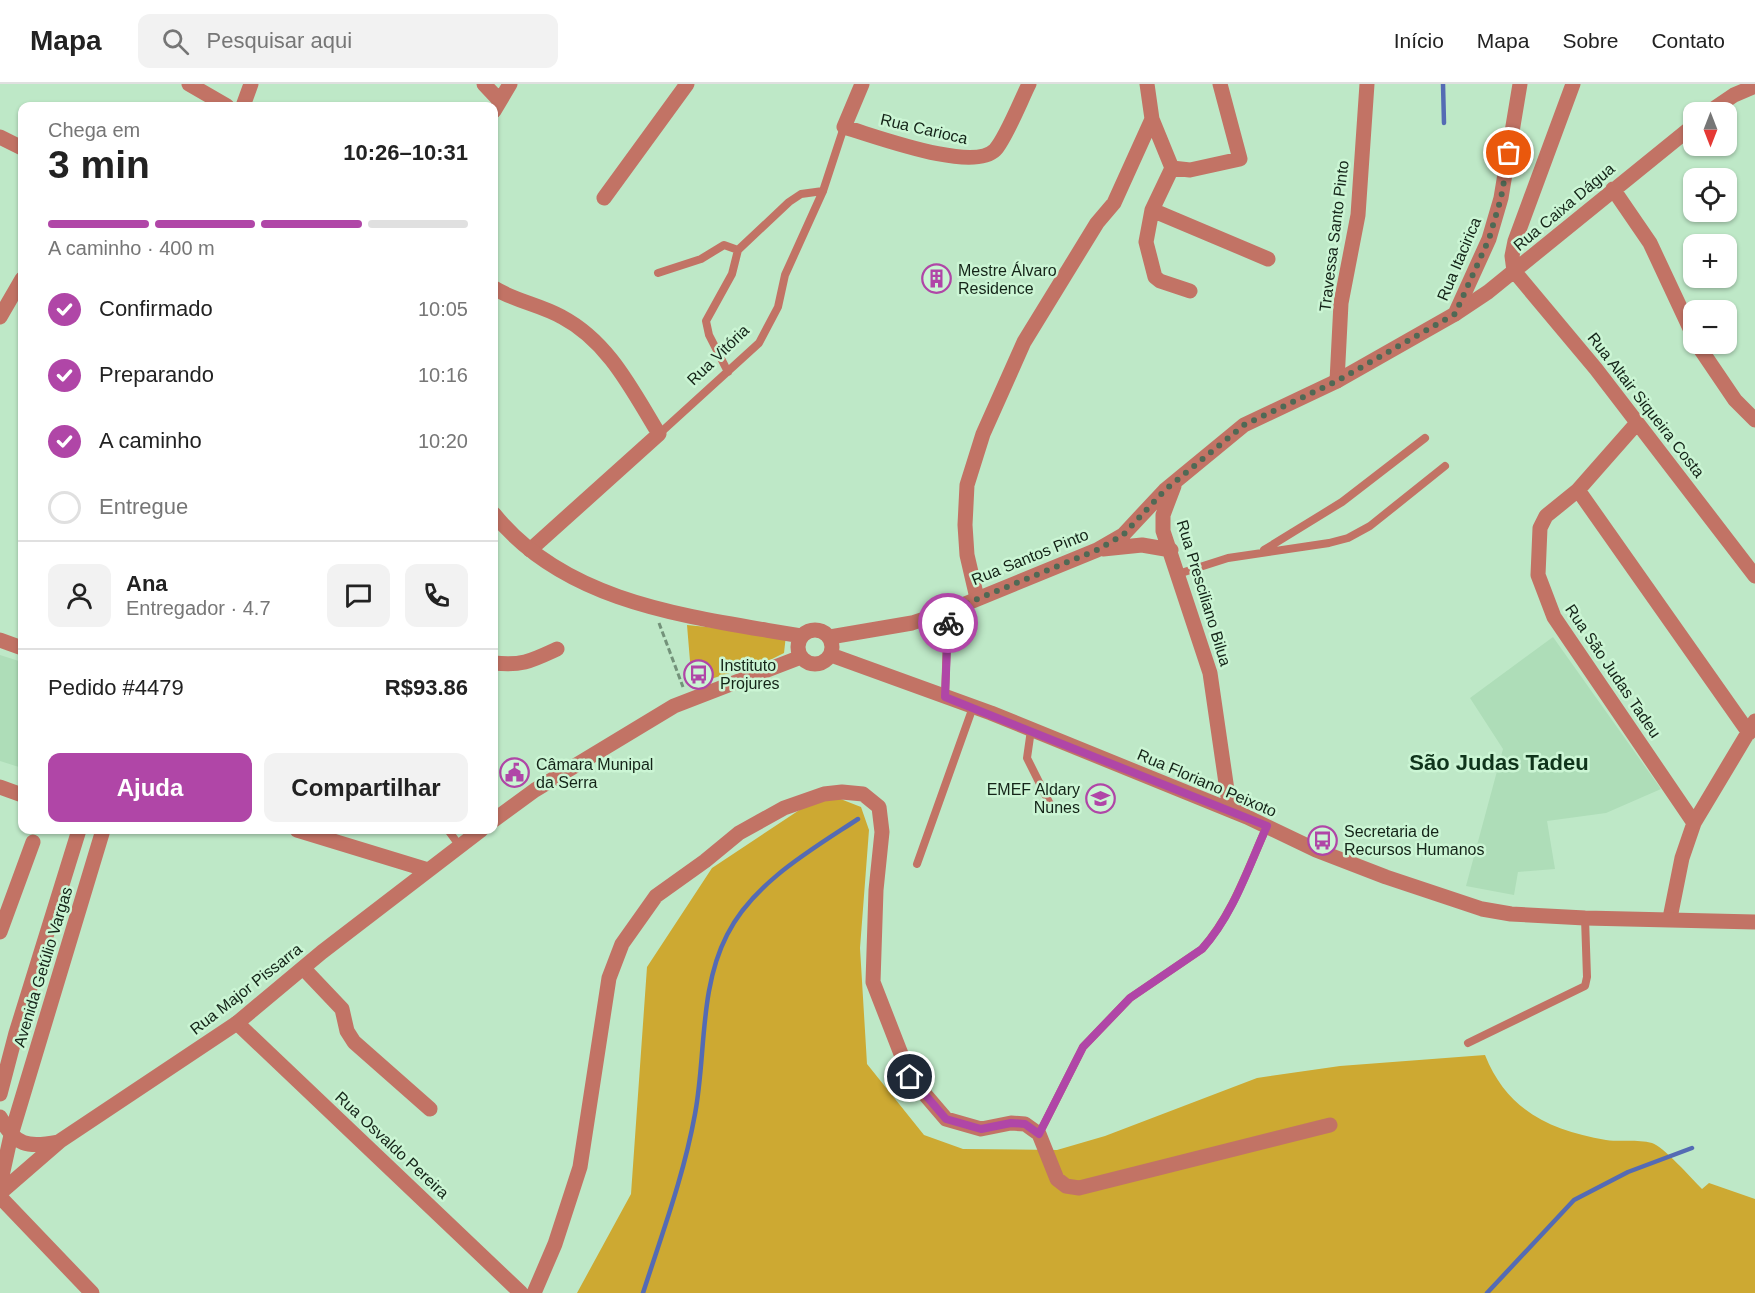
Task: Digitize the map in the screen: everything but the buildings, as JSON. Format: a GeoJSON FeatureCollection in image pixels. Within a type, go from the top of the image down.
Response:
{"type":"FeatureCollection","features":[{"type":"Feature","properties":{"kind":"street"},"geometry":{"type":"LineString","coordinates":[[190,84],[221,102]]}},
{"type":"Feature","properties":{"kind":"street"},"geometry":{"type":"LineString","coordinates":[[244,102],[251,84]]}},
{"type":"Feature","properties":{"kind":"street"},"geometry":{"type":"LineString","coordinates":[[484,84],[494,102]]}},
{"type":"Feature","properties":{"kind":"street"},"geometry":{"type":"LineString","coordinates":[[498,102],[510,84]]}},
{"type":"Feature","properties":{"kind":"street"},"geometry":{"type":"LineString","coordinates":[[604,198],[687,84]]}},
{"type":"Feature","properties":{"kind":"street"},"geometry":{"type":"LineString","coordinates":[[844,127],[862,84]]}},
{"type":"Feature","properties":{"kind":"street","name":"Rua Carioca"},"geometry":{"type":"LineString","coordinates":[[844,127],[958,158],[985,157],[995,149],[1029,84]]}},
{"type":"Feature","properties":{"kind":"street"},"geometry":{"type":"LineString","coordinates":[[1147,84],[1152,119],[1172,168],[1152,210],[1146,242],[1151,269],[1160,281],[1190,291]]}},
{"type":"Feature","properties":{"kind":"street"},"geometry":{"type":"LineString","coordinates":[[1172,168],[1190,170],[1240,159],[1220,84]]}},
{"type":"Feature","properties":{"kind":"street","name":"Travessa Santo Pinto"},"geometry":{"type":"LineString","coordinates":[[1337,381],[1341,303],[1358,215],[1367,84]]}},
{"type":"Feature","properties":{"kind":"street","name":"Rua Itacirica"},"geometry":{"type":"LineString","coordinates":[[1337,381],[1455,314],[1489,239],[1501,198],[1520,84]]}},
{"type":"Feature","properties":{"kind":"street"},"geometry":{"type":"LineString","coordinates":[[1513,264],[1528,201],[1551,148],[1574,84]]}},
{"type":"Feature","properties":{"kind":"street"},"geometry":{"type":"LineString","coordinates":[[1723,102],[1755,86]]}},
{"type":"Feature","properties":{"kind":"street"},"geometry":{"type":"LineString","coordinates":[[977,598],[967,555],[965,525],[967,485],[983,434],[1024,342],[1097,223],[1114,204],[1152,119]]}},
{"type":"Feature","properties":{"kind":"street","name":"Rua Caixa Dágua"},"geometry":{"type":"LineString","coordinates":[[1455,314],[1513,264],[1683,133]]}},
{"type":"Feature","properties":{"kind":"street"},"geometry":{"type":"LineString","coordinates":[[0,137],[18,146]]}},
{"type":"Feature","properties":{"kind":"street"},"geometry":{"type":"LineString","coordinates":[[1613,189],[1650,243],[1683,314]]}},
{"type":"Feature","properties":{"kind":"street"},"geometry":{"type":"LineString","coordinates":[[1152,210],[1268,260]]}},
{"type":"Feature","properties":{"kind":"street","name":"Rua Altair Siqueira Costa"},"geometry":{"type":"LineString","coordinates":[[1513,264],[1755,576]]}},
{"type":"Feature","properties":{"kind":"street"},"geometry":{"type":"LineString","coordinates":[[0,317],[18,286]]}},
{"type":"Feature","properties":{"kind":"street"},"geometry":{"type":"LineString","coordinates":[[498,290],[560,315],[584,330],[614,361],[659,434]]}},
{"type":"Feature","properties":{"kind":"street"},"geometry":{"type":"LineString","coordinates":[[1704,354],[1735,400],[1755,420]]}},
{"type":"Feature","properties":{"kind":"street"},"geometry":{"type":"LineString","coordinates":[[1176,481],[1244,425],[1337,381]]}},
{"type":"Feature","properties":{"kind":"street","name":"Rua São Judas Tadeu"},"geometry":{"type":"LineString","coordinates":[[1637,423],[1578,490],[1546,516],[1540,528],[1538,575],[1543,594],[1554,617],[1694,823]]}},
{"type":"Feature","properties":{"kind":"street","name":"Rua Vitória"},"geometry":{"type":"LineString","coordinates":[[530,550],[659,434]]}},
{"type":"Feature","properties":{"kind":"street","name":"Rua Santos Pinto"},"geometry":{"type":"LineString","coordinates":[[830,637],[912,623],[948,611],[1097,550],[1123,535],[1176,481]]}},
{"type":"Feature","properties":{"kind":"street","name":"Rua Presciliano Bilua"},"geometry":{"type":"LineString","coordinates":[[1176,481],[1162,515],[1163,531],[1210,673],[1231,804],[1247,817]]}},
{"type":"Feature","properties":{"kind":"street"},"geometry":{"type":"LineString","coordinates":[[1578,490],[1752,727],[1694,823],[1682,858],[1670,918]]}},
{"type":"Feature","properties":{"kind":"street"},"geometry":{"type":"LineString","coordinates":[[498,518],[530,550],[594,587],[653,608],[801,636]]}},
{"type":"Feature","properties":{"kind":"street"},"geometry":{"type":"LineString","coordinates":[[1097,550],[1142,545],[1171,550]]}},
{"type":"Feature","properties":{"kind":"street"},"geometry":{"type":"LineString","coordinates":[[810,630],[822,630],[830,637],[833,646],[831,655],[825,661],[816,664],[801,657],[798,650],[801,636],[810,630]]}},
{"type":"Feature","properties":{"kind":"street"},"geometry":{"type":"LineString","coordinates":[[0,640],[18,647]]}},
{"type":"Feature","properties":{"kind":"street"},"geometry":{"type":"LineString","coordinates":[[498,664],[515,666],[525,664],[557,649]]}},
{"type":"Feature","properties":{"kind":"street","name":"Rua Floriano Peixoto"},"geometry":{"type":"LineString","coordinates":[[831,655],[1031,730],[1247,817],[1316,850],[1386,878],[1482,909],[1511,914],[1584,918],[1670,918],[1755,922]]}},
{"type":"Feature","properties":{"kind":"street"},"geometry":{"type":"LineString","coordinates":[[498,817],[535,790],[688,700],[801,657]]}},
{"type":"Feature","properties":{"kind":"street"},"geometry":{"type":"LineString","coordinates":[[1196,797],[1213,795],[1225,774]]}},
{"type":"Feature","properties":{"kind":"street"},"geometry":{"type":"LineString","coordinates":[[0,787],[18,794]]}},
{"type":"Feature","properties":{"kind":"street"},"geometry":{"type":"LineString","coordinates":[[534,1293],[555,1244],[580,1167],[609,978],[622,944],[657,896],[739,833],[784,808],[824,794],[842,792],[863,794],[879,807],[882,832],[876,890],[873,982],[910,1077],[946,1119],[981,1129],[1011,1123],[1025,1124],[1039,1134],[1057,1179],[1066,1186],[1079,1188],[1330,1125]]}},
{"type":"Feature","properties":{"kind":"street","name":"Avenida Getúlio Vargas"},"geometry":{"type":"LineString","coordinates":[[0,1094],[16,1033],[78,834]]}},
{"type":"Feature","properties":{"kind":"street","name":"Avenida Getúlio Vargas"},"geometry":{"type":"LineString","coordinates":[[0,1185],[11,1135],[103,834]]}},
{"type":"Feature","properties":{"kind":"street"},"geometry":{"type":"LineString","coordinates":[[311,834],[428,870]]}},
{"type":"Feature","properties":{"kind":"street","name":"Rua Major Pissarra"},"geometry":{"type":"LineString","coordinates":[[0,1195],[60,1142],[237,1023],[475,834]]}},
{"type":"Feature","properties":{"kind":"street"},"geometry":{"type":"LineString","coordinates":[[0,932],[33,843]]}},
{"type":"Feature","properties":{"kind":"street"},"geometry":{"type":"LineString","coordinates":[[396,861],[404,876],[400,892]]}},
{"type":"Feature","properties":{"kind":"street"},"geometry":{"type":"LineString","coordinates":[[304,969],[342,1009],[347,1031],[354,1042],[430,1109]]}},
{"type":"Feature","properties":{"kind":"street","name":"Rua Osvaldo Pereira"},"geometry":{"type":"LineString","coordinates":[[237,1023],[521,1293]]}},
{"type":"Feature","properties":{"kind":"street"},"geometry":{"type":"LineString","coordinates":[[0,1117],[11,1135],[21,1143],[38,1146],[60,1142]]}},
{"type":"Feature","properties":{"kind":"street"},"geometry":{"type":"LineString","coordinates":[[0,1195],[92,1293]]}},
{"type":"Feature","properties":{"kind":"lane","name":"Rua Vitória"},"geometry":{"type":"LineString","coordinates":[[659,434],[759,344],[778,307],[785,275],[823,192],[844,127]]}},
{"type":"Feature","properties":{"kind":"lane"},"geometry":{"type":"LineString","coordinates":[[728,372],[709,336],[706,321],[732,274],[738,250],[789,202],[801,194],[823,192]]}},
{"type":"Feature","properties":{"kind":"lane"},"geometry":{"type":"LineString","coordinates":[[658,273],[701,259],[724,245],[738,250]]}},
{"type":"Feature","properties":{"kind":"lane"},"geometry":{"type":"LineString","coordinates":[[1261,552],[1342,502],[1425,438]]}},
{"type":"Feature","properties":{"kind":"lane"},"geometry":{"type":"LineString","coordinates":[[1178,574],[1228,558],[1329,543],[1348,538],[1370,526],[1445,466]]}},
{"type":"Feature","properties":{"kind":"lane"},"geometry":{"type":"LineString","coordinates":[[945,697],[948,611]]}},
{"type":"Feature","properties":{"kind":"lane"},"geometry":{"type":"LineString","coordinates":[[917,864],[973,707]]}},
{"type":"Feature","properties":{"kind":"lane"},"geometry":{"type":"LineString","coordinates":[[1031,730],[1027,759],[1051,806]]}},
{"type":"Feature","properties":{"kind":"lane"},"geometry":{"type":"LineString","coordinates":[[1039,1134],[1083,1047],[1130,998],[1202,949],[1210,940],[1226,917],[1267,826]]}},
{"type":"Feature","properties":{"kind":"lane"},"geometry":{"type":"LineString","coordinates":[[451,834],[459,845]]}},
{"type":"Feature","properties":{"kind":"lane"},"geometry":{"type":"LineString","coordinates":[[1468,1043],[1584,986],[1587,977],[1584,918]]}},
{"type":"Feature","properties":{"kind":"path"},"geometry":{"type":"LineString","coordinates":[[653,608],[688,700]]}},
{"type":"Feature","properties":{"kind":"shaded area"},"geometry":{"type":"Polygon","coordinates":[[[687,625],[786,635],[784,653],[770,660],[692,685],[687,625]]]}},
{"type":"Feature","properties":{"kind":"shaded area"},"geometry":{"type":"Polygon","coordinates":[[[1553,637],[1661,789],[1606,813],[1547,821],[1555,869],[1518,872],[1514,895],[1466,886],[1503,749],[1470,698],[1553,637]]]}},
{"type":"Feature","properties":{"kind":"shaded area"},"geometry":{"type":"Polygon","coordinates":[[[0,655],[18,661],[18,767],[0,761],[0,655]]]}},
{"type":"Feature","properties":{"kind":"shaded area"},"geometry":{"type":"Polygon","coordinates":[[[838,798],[861,807],[869,830],[860,948],[867,1064],[924,1135],[963,1149],[1057,1150],[1105,1136],[1257,1078],[1340,1066],[1485,1055],[1505,1090],[1532,1114],[1548,1123],[1585,1136],[1652,1143],[1670,1156],[1702,1189],[1709,1183],[1755,1199],[1755,1293],[577,1293],[631,1194],[647,967],[712,868],[813,801],[838,798]]]}},
{"type":"Feature","properties":{"kind":"waterway"},"geometry":{"type":"LineString","coordinates":[[1443,84],[1444,123]]}},
{"type":"Feature","properties":{"kind":"waterway"},"geometry":{"type":"LineString","coordinates":[[643,1293],[685,1159],[695,1114],[707,1000],[718,956],[727,935],[738,916],[767,884],[803,856],[858,819]]}},
{"type":"Feature","properties":{"kind":"waterway"},"geometry":{"type":"LineString","coordinates":[[1487,1293],[1574,1200],[1628,1172],[1692,1148]]}},
{"type":"Feature","properties":{"kind":"way so far"},"geometry":{"type":"LineString","coordinates":[[948,623],[948,611],[1097,550],[1123,535],[1165,490],[1244,425],[1276,407],[1337,381],[1455,314],[1489,239],[1501,198],[1509,153]]}},
{"type":"Feature","properties":{"kind":"place","name":"Mestre Álvaro Residence"},"geometry":{"type":"Point","coordinates":[937,279]}},
{"type":"Feature","properties":{"kind":"place","name":"Instituto Projures"},"geometry":{"type":"Point","coordinates":[699,674]}},
{"type":"Feature","properties":{"kind":"place","name":"Câmara Munipal da Serra"},"geometry":{"type":"Point","coordinates":[515,773]}},
{"type":"Feature","properties":{"kind":"place","name":"EMEF Aldary Nunes"},"geometry":{"type":"Point","coordinates":[1101,798]}},
{"type":"Feature","properties":{"kind":"place","name":"Secretaria de Recursos Humanos"},"geometry":{"type":"Point","coordinates":[1323,840]}},
{"type":"Feature","properties":{"kind":"district","name":"São Judas Tadeu"},"geometry":{"type":"Point","coordinates":[1499,762]}},
{"type":"Feature","properties":{"kind":"route"},"geometry":{"type":"LineString","coordinates":[[910,1077],[946,1119],[981,1129],[1011,1123],[1025,1124],[1039,1134],[1083,1047],[1130,998],[1202,949],[1210,940],[1226,917],[1267,826],[990,713],[945,697],[948,623]]}}]}
